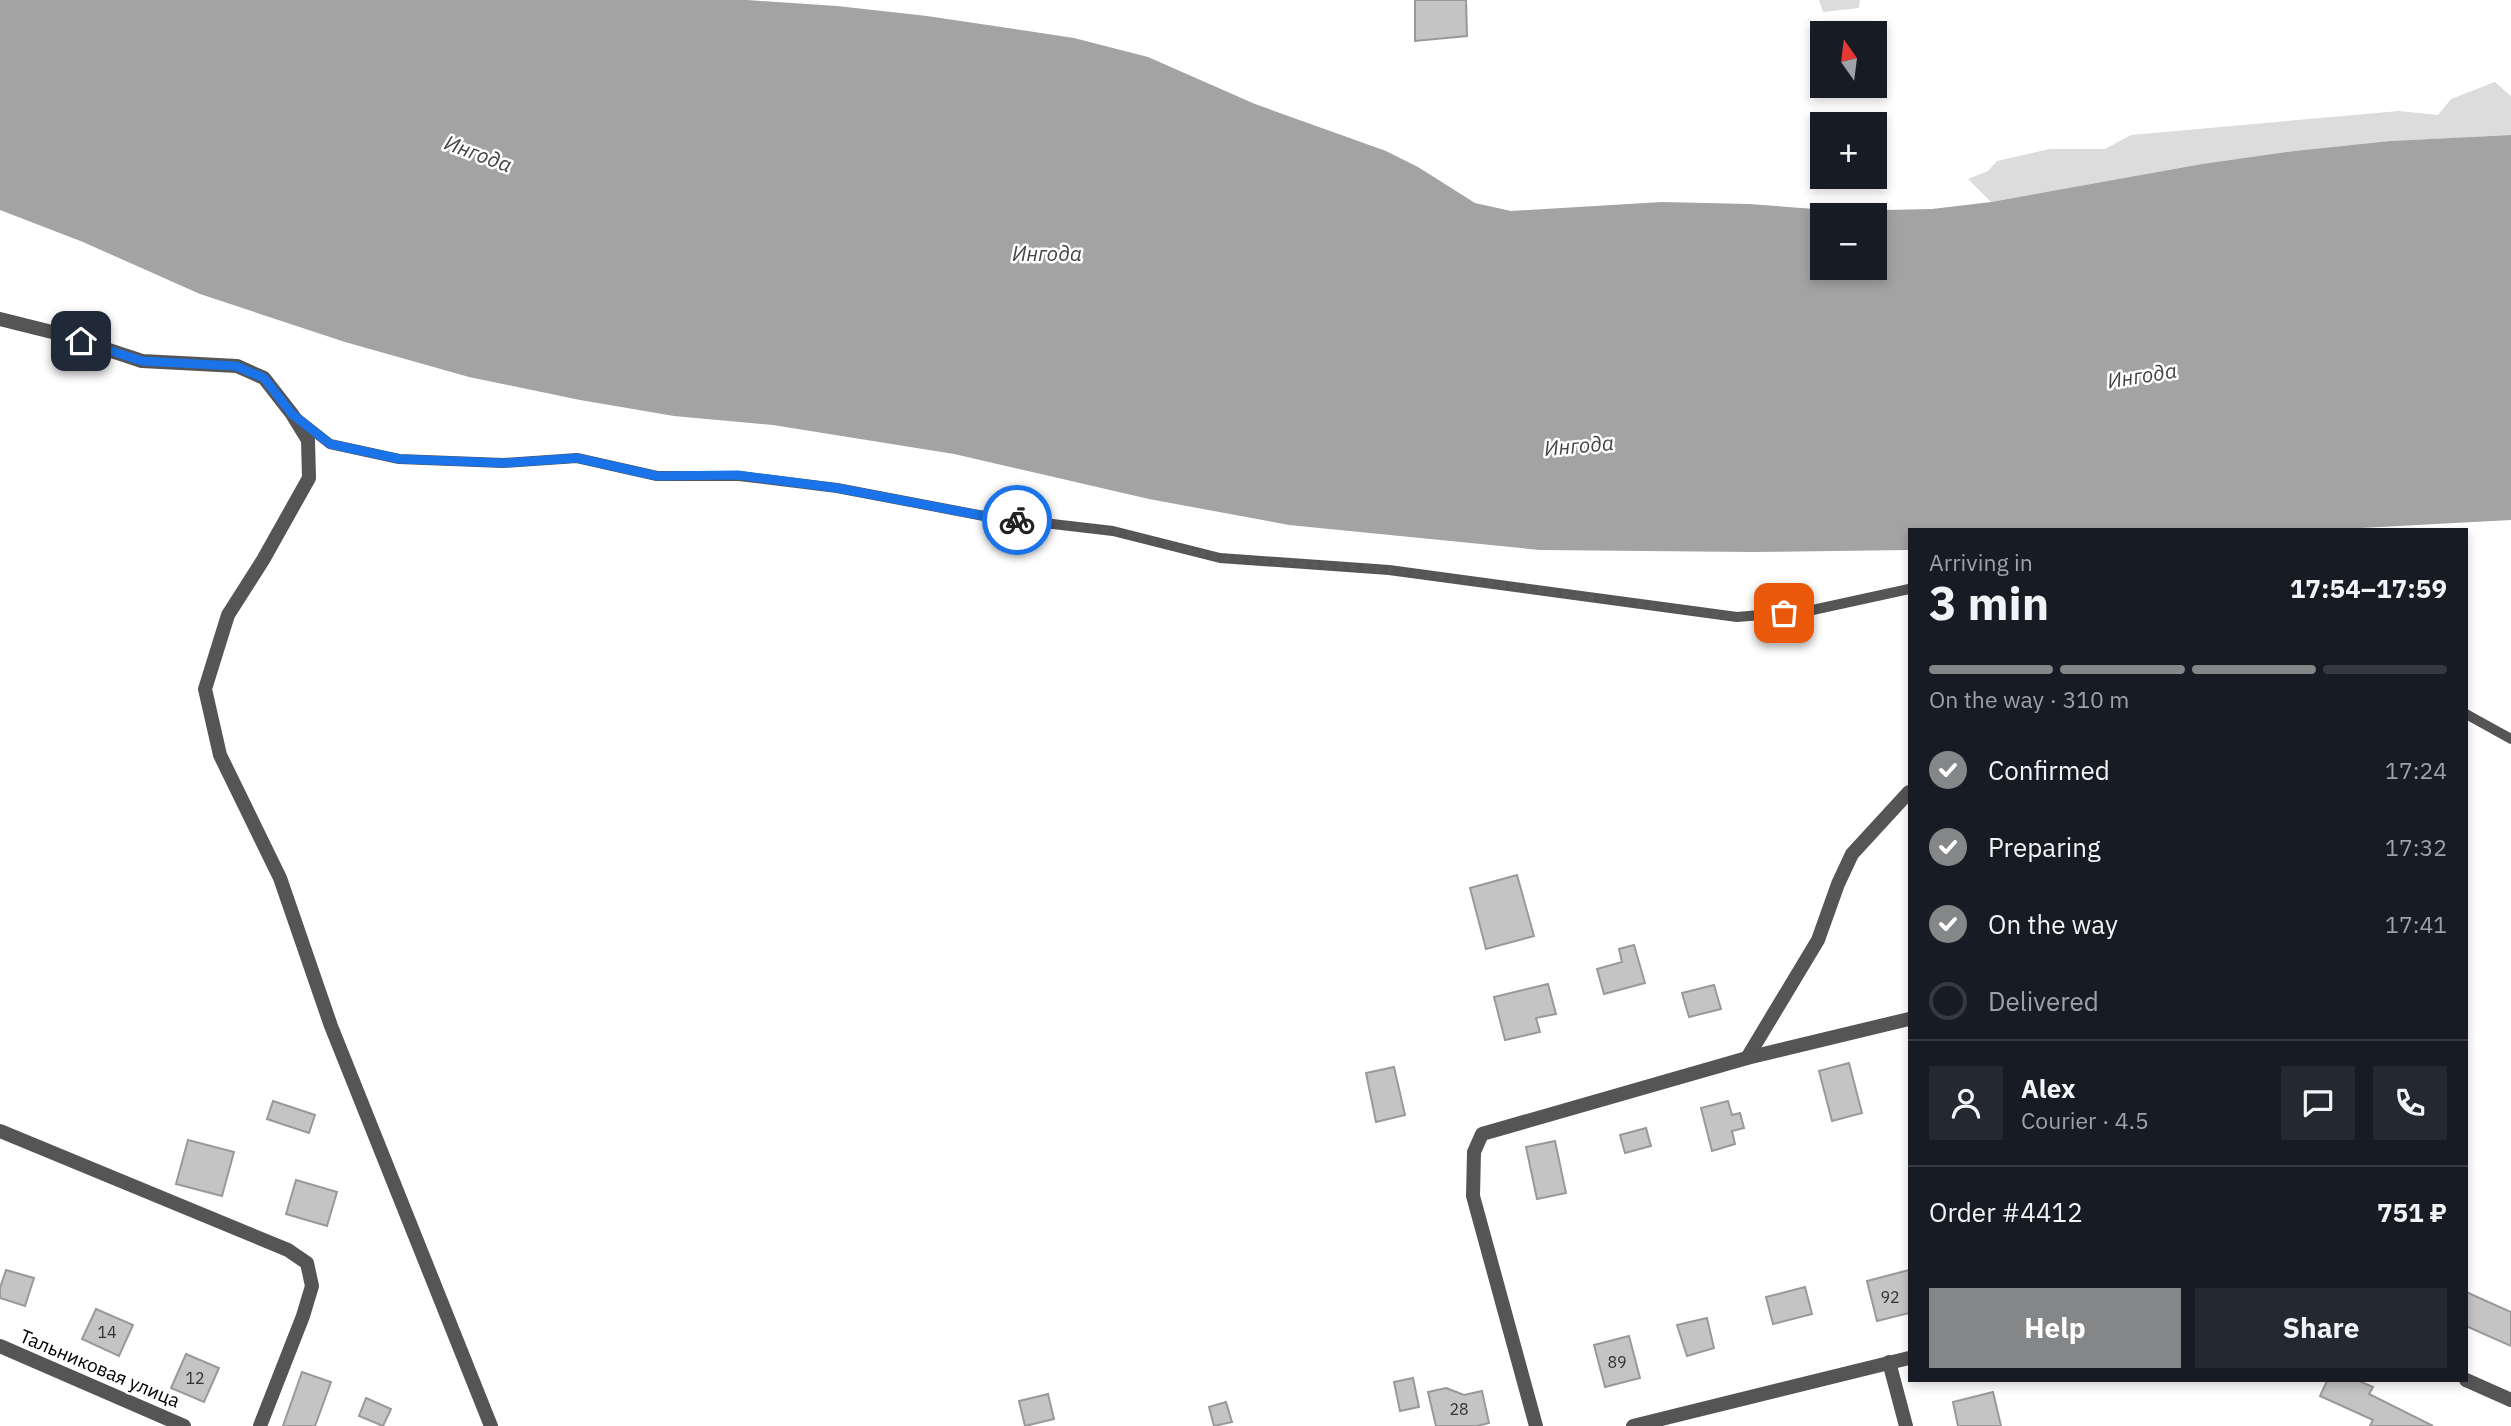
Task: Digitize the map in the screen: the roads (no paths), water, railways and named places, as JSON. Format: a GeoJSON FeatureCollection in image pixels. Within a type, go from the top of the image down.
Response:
{"type":"FeatureCollection","features":[{"type":"Feature","properties":{"kind":"street"},"geometry":{"type":"LineString","coordinates":[[0,319],[60,334],[142,361],[236,366],[264,378],[308,440],[309,478],[263,560],[228,615],[205,690],[220,755],[280,877],[331,1026],[491,1426]]}},
{"type":"Feature","properties":{"kind":"street"},"geometry":{"type":"LineString","coordinates":[[1747,1058],[1818,940],[1852,854],[1908,793]]}},
{"type":"Feature","properties":{"kind":"street"},"geometry":{"type":"LineString","coordinates":[[1536,1426],[1473,1196],[1474,1152],[1482,1134],[1747,1058],[1908,1019]]}},
{"type":"Feature","properties":{"kind":"street"},"geometry":{"type":"LineString","coordinates":[[0,1131],[288,1250],[307,1263],[312,1286],[260,1426]]}},
{"type":"Feature","properties":{"kind":"street","name":"Тальниковая улица"},"geometry":{"type":"LineString","coordinates":[[0,1346],[184,1426]]}},
{"type":"Feature","properties":{"kind":"street"},"geometry":{"type":"LineString","coordinates":[[1633,1426],[1908,1358]]}},
{"type":"Feature","properties":{"kind":"street"},"geometry":{"type":"LineString","coordinates":[[1889,1362],[1906,1426]]}},
{"type":"Feature","properties":{"kind":"street"},"geometry":{"type":"LineString","coordinates":[[2468,1381],[2511,1400]]}},
{"type":"Feature","properties":{"kind":"lane"},"geometry":{"type":"LineString","coordinates":[[292,414],[330,444],[400,459],[503,463],[577,458],[657,476],[738,475],[837,488],[984,516],[1113,531],[1220,558],[1389,570],[1737,617],[1808,611],[1908,589]]}},
{"type":"Feature","properties":{"kind":"lane"},"geometry":{"type":"LineString","coordinates":[[2468,715],[2511,739]]}},
{"type":"Feature","properties":{"kind":"water","name":"Ингода"},"geometry":{"type":"Polygon","coordinates":[[[0,0],[747,0],[927,16],[1074,38],[1148,57],[1255,104],[1386,151],[1418,167],[1475,203],[1511,211],[1662,202],[1810,209],[1810,280],[1887,280],[1887,210],[1932,209],[1991,202],[2202,164],[2294,151],[2390,141],[2511,135],[2511,520],[2361,528],[1908,528],[1908,550],[1540,550],[1289,525],[1149,499],[954,454],[773,425],[674,416],[580,400],[469,377],[345,342],[200,294],[83,242],[0,210],[0,0]]]}}]}
